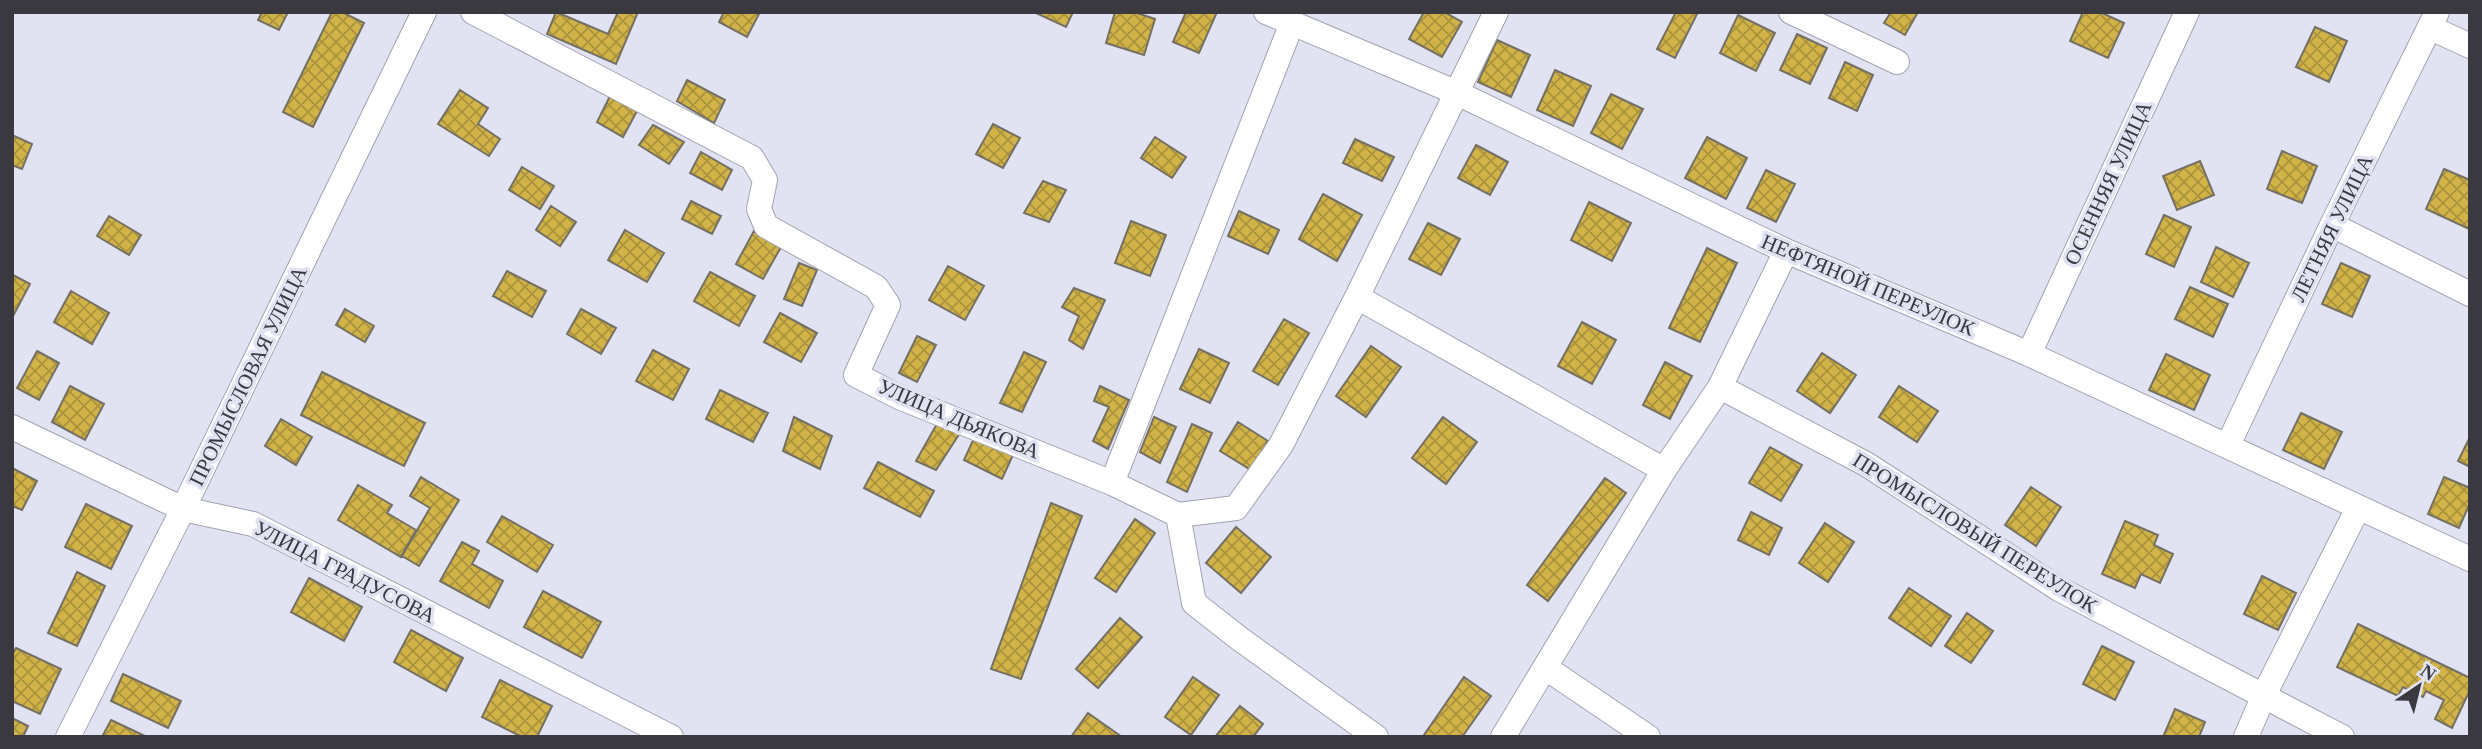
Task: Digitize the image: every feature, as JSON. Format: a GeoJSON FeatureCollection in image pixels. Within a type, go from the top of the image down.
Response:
{"type":"FeatureCollection","features":[{"type":"Feature","properties":{"kind":"street","name":"УЛИЦА ДЬЯКОВА"},"geometry":{"type":"LineString","coordinates":[[473,12],[752,158],[765,180],[759,209],[766,226],[876,287],[888,305],[856,375],[899,397],[1112,483],[1178,515]]}},
{"type":"Feature","properties":{"kind":"street","name":"НЕФТЯНОЙ ПЕРЕУЛОК"},"geometry":{"type":"LineString","coordinates":[[1266,12],[1455,92],[1786,251],[2029,354],[2470,559]]}},
{"type":"Feature","properties":{"kind":"street"},"geometry":{"type":"LineString","coordinates":[[1376,737],[1194,603],[1178,515],[1236,508],[1281,446],[1496,12]]}},
{"type":"Feature","properties":{"kind":"street"},"geometry":{"type":"LineString","coordinates":[[1791,12],[1897,62]]}},
{"type":"Feature","properties":{"kind":"street","name":"ОСЕННЯЯ УЛИЦА"},"geometry":{"type":"LineString","coordinates":[[2029,354],[2187,12]]}},
{"type":"Feature","properties":{"kind":"street","name":"ПРОМЫСЛОВАЯ УЛИЦА"},"geometry":{"type":"LineString","coordinates":[[68,737],[183,509],[416,15]]}},
{"type":"Feature","properties":{"kind":"street"},"geometry":{"type":"LineString","coordinates":[[2434,20],[2470,46]]}},
{"type":"Feature","properties":{"kind":"street","name":"ЛЕТНЯЯ УЛИЦА"},"geometry":{"type":"LineString","coordinates":[[2228,445],[2332,225],[2434,20]]}},
{"type":"Feature","properties":{"kind":"street"},"geometry":{"type":"LineString","coordinates":[[1112,483],[1292,23]]}},
{"type":"Feature","properties":{"kind":"street"},"geometry":{"type":"LineString","coordinates":[[2332,225],[2470,294]]}},
{"type":"Feature","properties":{"kind":"street"},"geometry":{"type":"LineString","coordinates":[[1503,737],[1664,470],[1720,387],[1786,251]]}},
{"type":"Feature","properties":{"kind":"street"},"geometry":{"type":"LineString","coordinates":[[1357,297],[1664,470]]}},
{"type":"Feature","properties":{"kind":"street","name":"ПРОМЫСЛОВЫЙ ПЕРЕУЛОК"},"geometry":{"type":"LineString","coordinates":[[1720,387],[1866,464],[2059,589],[2342,737]]}},
{"type":"Feature","properties":{"kind":"street","name":"УЛИЦА ГРАДУСОВА"},"geometry":{"type":"LineString","coordinates":[[12,427],[183,509],[253,524],[671,737]]}},
{"type":"Feature","properties":{"kind":"street"},"geometry":{"type":"LineString","coordinates":[[2246,737],[2264,695],[2358,508]]}},
{"type":"Feature","properties":{"kind":"street"},"geometry":{"type":"LineString","coordinates":[[1546,668],[1648,737]]}},
{"type":"Feature","properties":{"kind":"building"},"geometry":{"type":"Polygon","coordinates":[[[262,12],[288,12],[279,30],[258,20],[262,12]]]}},
{"type":"Feature","properties":{"kind":"building"},"geometry":{"type":"Polygon","coordinates":[[[332,12],[342,12],[364,23],[313,127],[283,112],[332,12]]]}},
{"type":"Feature","properties":{"kind":"building"},"geometry":{"type":"Polygon","coordinates":[[[556,12],[608,34],[618,12],[638,12],[616,64],[547,34],[556,12]]]}},
{"type":"Feature","properties":{"kind":"building"},"geometry":{"type":"Polygon","coordinates":[[[724,12],[760,12],[747,37],[719,22],[724,12]]]}},
{"type":"Feature","properties":{"kind":"building"},"geometry":{"type":"Polygon","coordinates":[[[1034,12],[1073,12],[1066,27],[1034,12]]]}},
{"type":"Feature","properties":{"kind":"building"},"geometry":{"type":"Polygon","coordinates":[[[1115,12],[1134,12],[1155,19],[1144,55],[1106,43],[1115,12]]]}},
{"type":"Feature","properties":{"kind":"building"},"geometry":{"type":"Polygon","coordinates":[[[1186,12],[1217,12],[1199,53],[1173,42],[1186,12]]]}},
{"type":"Feature","properties":{"kind":"building"},"geometry":{"type":"Polygon","coordinates":[[[1424,12],[1444,12],[1462,22],[1442,57],[1409,39],[1424,12]]]}},
{"type":"Feature","properties":{"kind":"building"},"geometry":{"type":"Polygon","coordinates":[[[1676,12],[1698,12],[1675,58],[1657,49],[1676,12]]]}},
{"type":"Feature","properties":{"kind":"building"},"geometry":{"type":"Polygon","coordinates":[[[1891,12],[1918,12],[1905,35],[1884,23],[1891,12]]]}},
{"type":"Feature","properties":{"kind":"building"},"geometry":{"type":"Polygon","coordinates":[[[2083,12],[2100,12],[2124,23],[2108,58],[2070,41],[2083,12]]]}},
{"type":"Feature","properties":{"kind":"building"},"geometry":{"type":"Polygon","coordinates":[[[1738,15],[1775,33],[1756,71],[1720,53],[1738,15]]]}},
{"type":"Feature","properties":{"kind":"building"},"geometry":{"type":"Polygon","coordinates":[[[2315,27],[2347,41],[2329,82],[2296,67],[2315,27]]]}},
{"type":"Feature","properties":{"kind":"building"},"geometry":{"type":"Polygon","coordinates":[[[1797,34],[1827,48],[1810,84],[1780,70],[1797,34]]]}},
{"type":"Feature","properties":{"kind":"building"},"geometry":{"type":"Polygon","coordinates":[[[1497,40],[1530,55],[1511,97],[1478,82],[1497,40]]]}},
{"type":"Feature","properties":{"kind":"building"},"geometry":{"type":"Polygon","coordinates":[[[1845,62],[1873,75],[1857,111],[1829,98],[1845,62]]]}},
{"type":"Feature","properties":{"kind":"building"},"geometry":{"type":"Polygon","coordinates":[[[1555,70],[1591,86],[1573,126],[1537,110],[1555,70]]]}},
{"type":"Feature","properties":{"kind":"building"},"geometry":{"type":"Polygon","coordinates":[[[687,80],[725,100],[714,123],[677,101],[687,80]]]}},
{"type":"Feature","properties":{"kind":"building"},"geometry":{"type":"Polygon","coordinates":[[[460,90],[488,108],[478,124],[500,139],[489,156],[438,124],[460,90]]]}},
{"type":"Feature","properties":{"kind":"building"},"geometry":{"type":"Polygon","coordinates":[[[612,92],[638,109],[623,137],[597,122],[612,92]]]}},
{"type":"Feature","properties":{"kind":"building"},"geometry":{"type":"Polygon","coordinates":[[[1611,94],[1643,109],[1622,149],[1591,133],[1611,94]]]}},
{"type":"Feature","properties":{"kind":"building"},"geometry":{"type":"Polygon","coordinates":[[[993,124],[1020,138],[1003,168],[976,154],[993,124]]]}},
{"type":"Feature","properties":{"kind":"building"},"geometry":{"type":"Polygon","coordinates":[[[653,125],[684,142],[669,164],[639,145],[653,125]]]}},
{"type":"Feature","properties":{"kind":"building"},"geometry":{"type":"Polygon","coordinates":[[[12,135],[32,144],[22,169],[12,165],[12,135]]]}},
{"type":"Feature","properties":{"kind":"building"},"geometry":{"type":"Polygon","coordinates":[[[1155,137],[1186,157],[1172,178],[1141,158],[1155,137]]]}},
{"type":"Feature","properties":{"kind":"building"},"geometry":{"type":"Polygon","coordinates":[[[1707,137],[1747,158],[1726,199],[1685,178],[1707,137]]]}},
{"type":"Feature","properties":{"kind":"building"},"geometry":{"type":"Polygon","coordinates":[[[1355,139],[1394,157],[1382,181],[1343,163],[1355,139]]]}},
{"type":"Feature","properties":{"kind":"building"},"geometry":{"type":"Polygon","coordinates":[[[1476,145],[1508,162],[1490,195],[1458,178],[1476,145]]]}},
{"type":"Feature","properties":{"kind":"building"},"geometry":{"type":"Polygon","coordinates":[[[2282,151],[2317,166],[2302,203],[2267,189],[2282,151]]]}},
{"type":"Feature","properties":{"kind":"building"},"geometry":{"type":"Polygon","coordinates":[[[701,152],[732,170],[722,190],[690,173],[701,152]]]}},
{"type":"Feature","properties":{"kind":"building"},"geometry":{"type":"Polygon","coordinates":[[[2200,161],[2214,195],[2177,210],[2163,176],[2200,161]]]}},
{"type":"Feature","properties":{"kind":"building"},"geometry":{"type":"Polygon","coordinates":[[[522,167],[554,186],[540,209],[509,190],[522,167]]]}},
{"type":"Feature","properties":{"kind":"building"},"geometry":{"type":"Polygon","coordinates":[[[2444,169],[2470,180],[2469,229],[2426,209],[2444,169]]]}},
{"type":"Feature","properties":{"kind":"building"},"geometry":{"type":"Polygon","coordinates":[[[1766,170],[1795,184],[1776,222],[1747,208],[1766,170]]]}},
{"type":"Feature","properties":{"kind":"building"},"geometry":{"type":"Polygon","coordinates":[[[1043,181],[1066,190],[1049,222],[1024,213],[1043,181]]]}},
{"type":"Feature","properties":{"kind":"building"},"geometry":{"type":"Polygon","coordinates":[[[1323,194],[1362,215],[1337,261],[1299,239],[1323,194]]]}},
{"type":"Feature","properties":{"kind":"building"},"geometry":{"type":"Polygon","coordinates":[[[691,201],[721,216],[712,234],[682,219],[691,201]]]}},
{"type":"Feature","properties":{"kind":"building"},"geometry":{"type":"Polygon","coordinates":[[[1589,202],[1631,223],[1612,261],[1571,240],[1589,202]]]}},
{"type":"Feature","properties":{"kind":"building"},"geometry":{"type":"Polygon","coordinates":[[[551,206],[576,222],[560,246],[536,230],[551,206]]]}},
{"type":"Feature","properties":{"kind":"building"},"geometry":{"type":"Polygon","coordinates":[[[1239,211],[1279,230],[1268,254],[1228,236],[1239,211]]]}},
{"type":"Feature","properties":{"kind":"building"},"geometry":{"type":"Polygon","coordinates":[[[2164,215],[2191,227],[2174,267],[2146,254],[2164,215]]]}},
{"type":"Feature","properties":{"kind":"building"},"geometry":{"type":"Polygon","coordinates":[[[109,216],[141,235],[129,255],[97,236],[109,216]]]}},
{"type":"Feature","properties":{"kind":"building"},"geometry":{"type":"Polygon","coordinates":[[[1131,221],[1166,235],[1150,276],[1115,263],[1131,221]]]}},
{"type":"Feature","properties":{"kind":"building"},"geometry":{"type":"Polygon","coordinates":[[[1428,223],[1460,239],[1441,275],[1409,259],[1428,223]]]}},
{"type":"Feature","properties":{"kind":"building"},"geometry":{"type":"Polygon","coordinates":[[[625,230],[664,253],[647,282],[608,260],[625,230]]]}},
{"type":"Feature","properties":{"kind":"building"},"geometry":{"type":"Polygon","coordinates":[[[754,231],[781,247],[763,279],[736,264],[754,231]]]}},
{"type":"Feature","properties":{"kind":"building"},"geometry":{"type":"Polygon","coordinates":[[[2216,247],[2249,263],[2233,297],[2201,282],[2216,247]]]}},
{"type":"Feature","properties":{"kind":"building"},"geometry":{"type":"Polygon","coordinates":[[[1707,248],[1737,263],[1700,342],[1669,328],[1707,248]]]}},
{"type":"Feature","properties":{"kind":"building"},"geometry":{"type":"Polygon","coordinates":[[[799,263],[817,270],[802,306],[784,299],[799,263]]]}},
{"type":"Feature","properties":{"kind":"building"},"geometry":{"type":"Polygon","coordinates":[[[2341,263],[2370,276],[2352,317],[2322,304],[2341,263]]]}},
{"type":"Feature","properties":{"kind":"building"},"geometry":{"type":"Polygon","coordinates":[[[948,266],[984,286],[965,320],[929,300],[948,266]]]}},
{"type":"Feature","properties":{"kind":"building"},"geometry":{"type":"Polygon","coordinates":[[[507,271],[546,291],[532,317],[493,296],[507,271]]]}},
{"type":"Feature","properties":{"kind":"building"},"geometry":{"type":"Polygon","coordinates":[[[710,272],[755,296],[739,326],[694,301],[710,272]]]}},
{"type":"Feature","properties":{"kind":"building"},"geometry":{"type":"Polygon","coordinates":[[[12,276],[30,284],[12,318],[12,276]]]}},
{"type":"Feature","properties":{"kind":"building"},"geometry":{"type":"Polygon","coordinates":[[[2190,287],[2228,304],[2213,337],[2175,319],[2190,287]]]}},
{"type":"Feature","properties":{"kind":"building"},"geometry":{"type":"Polygon","coordinates":[[[1074,288],[1105,300],[1083,349],[1069,340],[1079,316],[1062,307],[1074,288]]]}},
{"type":"Feature","properties":{"kind":"building"},"geometry":{"type":"Polygon","coordinates":[[[71,291],[109,313],[92,344],[54,322],[71,291]]]}},
{"type":"Feature","properties":{"kind":"building"},"geometry":{"type":"Polygon","coordinates":[[[345,309],[374,326],[365,342],[336,325],[345,309]]]}},
{"type":"Feature","properties":{"kind":"building"},"geometry":{"type":"Polygon","coordinates":[[[581,309],[616,328],[601,354],[567,334],[581,309]]]}},
{"type":"Feature","properties":{"kind":"building"},"geometry":{"type":"Polygon","coordinates":[[[780,313],[817,333],[801,362],[764,342],[780,313]]]}},
{"type":"Feature","properties":{"kind":"building"},"geometry":{"type":"Polygon","coordinates":[[[1284,319],[1309,333],[1278,385],[1253,371],[1284,319]]]}},
{"type":"Feature","properties":{"kind":"building"},"geometry":{"type":"Polygon","coordinates":[[[1582,322],[1616,340],[1592,384],[1558,366],[1582,322]]]}},
{"type":"Feature","properties":{"kind":"building"},"geometry":{"type":"Polygon","coordinates":[[[917,336],[936,345],[917,382],[899,373],[917,336]]]}},
{"type":"Feature","properties":{"kind":"building"},"geometry":{"type":"Polygon","coordinates":[[[1371,346],[1401,367],[1366,417],[1336,396],[1371,346]]]}},
{"type":"Feature","properties":{"kind":"building"},"geometry":{"type":"Polygon","coordinates":[[[1199,349],[1229,363],[1210,403],[1180,389],[1199,349]]]}},
{"type":"Feature","properties":{"kind":"building"},"geometry":{"type":"Polygon","coordinates":[[[653,350],[689,369],[673,400],[636,381],[653,350]]]}},
{"type":"Feature","properties":{"kind":"building"},"geometry":{"type":"Polygon","coordinates":[[[37,351],[59,363],[39,400],[17,388],[37,351]]]}},
{"type":"Feature","properties":{"kind":"building"},"geometry":{"type":"Polygon","coordinates":[[[1024,352],[1046,362],[1022,412],[1000,403],[1024,352]]]}},
{"type":"Feature","properties":{"kind":"building"},"geometry":{"type":"Polygon","coordinates":[[[1822,353],[1856,375],[1830,413],[1797,391],[1822,353]]]}},
{"type":"Feature","properties":{"kind":"building"},"geometry":{"type":"Polygon","coordinates":[[[2166,354],[2210,375],[2194,410],[2149,390],[2166,354]]]}},
{"type":"Feature","properties":{"kind":"building"},"geometry":{"type":"Polygon","coordinates":[[[1665,362],[1692,376],[1670,419],[1643,405],[1665,362]]]}},
{"type":"Feature","properties":{"kind":"building"},"geometry":{"type":"Polygon","coordinates":[[[322,372],[425,423],[404,466],[301,415],[322,372]]]}},
{"type":"Feature","properties":{"kind":"building"},"geometry":{"type":"Polygon","coordinates":[[[70,386],[104,404],[85,440],[52,422],[70,386]]]}},
{"type":"Feature","properties":{"kind":"building"},"geometry":{"type":"Polygon","coordinates":[[[1100,386],[1129,400],[1108,449],[1093,441],[1109,407],[1094,401],[1100,386]]]}},
{"type":"Feature","properties":{"kind":"building"},"geometry":{"type":"Polygon","coordinates":[[[1899,386],[1938,411],[1917,442],[1879,417],[1899,386]]]}},
{"type":"Feature","properties":{"kind":"building"},"geometry":{"type":"Polygon","coordinates":[[[720,390],[768,413],[753,442],[706,419],[720,390]]]}},
{"type":"Feature","properties":{"kind":"building"},"geometry":{"type":"Polygon","coordinates":[[[2301,413],[2342,432],[2324,469],[2283,450],[2301,413]]]}},
{"type":"Feature","properties":{"kind":"building"},"geometry":{"type":"Polygon","coordinates":[[[794,417],[832,436],[820,469],[783,451],[794,417]]]}},
{"type":"Feature","properties":{"kind":"building"},"geometry":{"type":"Polygon","coordinates":[[[1154,417],[1176,427],[1160,463],[1140,452],[1154,417]]]}},
{"type":"Feature","properties":{"kind":"building"},"geometry":{"type":"Polygon","coordinates":[[[1443,417],[1477,442],[1446,484],[1412,458],[1443,417]]]}},
{"type":"Feature","properties":{"kind":"building"},"geometry":{"type":"Polygon","coordinates":[[[281,419],[312,437],[296,465],[265,446],[281,419]]]}},
{"type":"Feature","properties":{"kind":"building"},"geometry":{"type":"Polygon","coordinates":[[[938,422],[960,433],[936,470],[916,461],[938,422]]]}},
{"type":"Feature","properties":{"kind":"building"},"geometry":{"type":"Polygon","coordinates":[[[1238,422],[1268,441],[1251,470],[1220,451],[1238,422]]]}},
{"type":"Feature","properties":{"kind":"building"},"geometry":{"type":"Polygon","coordinates":[[[1192,424],[1212,433],[1187,492],[1167,482],[1192,424]]]}},
{"type":"Feature","properties":{"kind":"building"},"geometry":{"type":"Polygon","coordinates":[[[975,436],[1013,455],[1002,479],[964,460],[975,436]]]}},
{"type":"Feature","properties":{"kind":"building"},"geometry":{"type":"Polygon","coordinates":[[[2470,437],[2470,467],[2458,461],[2470,437]]]}},
{"type":"Feature","properties":{"kind":"building"},"geometry":{"type":"Polygon","coordinates":[[[1770,447],[1802,465],[1781,501],[1749,483],[1770,447]]]}},
{"type":"Feature","properties":{"kind":"building"},"geometry":{"type":"Polygon","coordinates":[[[878,462],[934,491],[920,517],[864,488],[878,462]]]}},
{"type":"Feature","properties":{"kind":"building"},"geometry":{"type":"Polygon","coordinates":[[[12,468],[37,481],[22,510],[12,506],[12,468]]]}},
{"type":"Feature","properties":{"kind":"building"},"geometry":{"type":"Polygon","coordinates":[[[421,477],[459,500],[419,566],[402,556],[430,508],[410,496],[421,477]]]}},
{"type":"Feature","properties":{"kind":"building"},"geometry":{"type":"Polygon","coordinates":[[[2444,477],[2470,488],[2470,503],[2459,528],[2428,514],[2444,477]]]}},
{"type":"Feature","properties":{"kind":"building"},"geometry":{"type":"Polygon","coordinates":[[[1605,478],[1626,493],[1548,601],[1527,585],[1605,478]]]}},
{"type":"Feature","properties":{"kind":"building"},"geometry":{"type":"Polygon","coordinates":[[[358,485],[392,505],[387,513],[416,530],[401,557],[338,520],[358,485]]]}},
{"type":"Feature","properties":{"kind":"building"},"geometry":{"type":"Polygon","coordinates":[[[2031,487],[2061,507],[2036,546],[2005,525],[2031,487]]]}},
{"type":"Feature","properties":{"kind":"building"},"geometry":{"type":"Polygon","coordinates":[[[1051,503],[1082,516],[1021,679],[991,669],[1051,503]]]}},
{"type":"Feature","properties":{"kind":"building"},"geometry":{"type":"Polygon","coordinates":[[[86,504],[132,526],[111,569],[65,547],[86,504]]]}},
{"type":"Feature","properties":{"kind":"building"},"geometry":{"type":"Polygon","coordinates":[[[1751,512],[1782,528],[1769,555],[1738,540],[1751,512]]]}},
{"type":"Feature","properties":{"kind":"building"},"geometry":{"type":"Polygon","coordinates":[[[502,516],[553,545],[537,572],[487,542],[502,516]]]}},
{"type":"Feature","properties":{"kind":"building"},"geometry":{"type":"Polygon","coordinates":[[[1135,519],[1155,533],[1116,592],[1095,578],[1135,519]]]}},
{"type":"Feature","properties":{"kind":"building"},"geometry":{"type":"Polygon","coordinates":[[[2125,521],[2158,535],[2154,545],[2173,554],[2160,583],[2141,574],[2135,588],[2102,574],[2125,521]]]}},
{"type":"Feature","properties":{"kind":"building"},"geometry":{"type":"Polygon","coordinates":[[[1825,523],[1854,542],[1828,582],[1799,563],[1825,523]]]}},
{"type":"Feature","properties":{"kind":"building"},"geometry":{"type":"Polygon","coordinates":[[[1236,527],[1271,557],[1241,593],[1206,563],[1236,527]]]}},
{"type":"Feature","properties":{"kind":"building"},"geometry":{"type":"Polygon","coordinates":[[[462,542],[479,551],[472,564],[503,581],[489,608],[440,581],[462,542]]]}},
{"type":"Feature","properties":{"kind":"building"},"geometry":{"type":"Polygon","coordinates":[[[77,572],[105,586],[77,646],[48,633],[77,572]]]}},
{"type":"Feature","properties":{"kind":"building"},"geometry":{"type":"Polygon","coordinates":[[[2262,576],[2296,593],[2278,630],[2244,614],[2262,576]]]}},
{"type":"Feature","properties":{"kind":"building"},"geometry":{"type":"Polygon","coordinates":[[[309,578],[362,607],[344,641],[291,612],[309,578]]]}},
{"type":"Feature","properties":{"kind":"building"},"geometry":{"type":"Polygon","coordinates":[[[1909,588],[1951,616],[1931,646],[1889,618],[1909,588]]]}},
{"type":"Feature","properties":{"kind":"building"},"geometry":{"type":"Polygon","coordinates":[[[543,591],[601,622],[582,658],[524,627],[543,591]]]}},
{"type":"Feature","properties":{"kind":"building"},"geometry":{"type":"Polygon","coordinates":[[[1967,613],[1993,631],[1971,663],[1945,646],[1967,613]]]}},
{"type":"Feature","properties":{"kind":"building"},"geometry":{"type":"Polygon","coordinates":[[[1120,618],[1142,637],[1098,688],[1076,669],[1120,618]]]}},
{"type":"Feature","properties":{"kind":"building"},"geometry":{"type":"Polygon","coordinates":[[[2358,624],[2470,678],[2470,690],[2452,728],[2435,719],[2444,700],[2426,691],[2423,697],[2403,687],[2398,696],[2337,667],[2358,624]]]}},
{"type":"Feature","properties":{"kind":"building"},"geometry":{"type":"Polygon","coordinates":[[[411,630],[463,658],[446,691],[394,662],[411,630]]]}},
{"type":"Feature","properties":{"kind":"building"},"geometry":{"type":"Polygon","coordinates":[[[2102,646],[2134,662],[2115,700],[2083,684],[2102,646]]]}},
{"type":"Feature","properties":{"kind":"building"},"geometry":{"type":"Polygon","coordinates":[[[16,648],[61,669],[40,714],[12,701],[12,655],[16,648]]]}},
{"type":"Feature","properties":{"kind":"building"},"geometry":{"type":"Polygon","coordinates":[[[123,674],[181,701],[168,728],[111,701],[123,674]]]}},
{"type":"Feature","properties":{"kind":"building"},"geometry":{"type":"Polygon","coordinates":[[[1193,677],[1219,695],[1191,735],[1165,717],[1193,677]]]}},
{"type":"Feature","properties":{"kind":"building"},"geometry":{"type":"Polygon","coordinates":[[[1464,677],[1491,696],[1462,737],[1427,737],[1424,735],[1464,677]]]}},
{"type":"Feature","properties":{"kind":"building"},"geometry":{"type":"Polygon","coordinates":[[[500,680],[552,706],[537,737],[522,737],[482,717],[500,680]]]}},
{"type":"Feature","properties":{"kind":"building"},"geometry":{"type":"Polygon","coordinates":[[[1240,706],[1263,724],[1253,737],[1215,737],[1240,706]]]}},
{"type":"Feature","properties":{"kind":"building"},"geometry":{"type":"Polygon","coordinates":[[[2175,709],[2205,722],[2199,737],[2163,737],[2175,709]]]}},
{"type":"Feature","properties":{"kind":"building"},"geometry":{"type":"Polygon","coordinates":[[[1088,713],[1122,737],[1071,737],[1088,713]]]}},
{"type":"Feature","properties":{"kind":"building"},"geometry":{"type":"Polygon","coordinates":[[[12,718],[28,726],[23,737],[12,737],[12,718]]]}},
{"type":"Feature","properties":{"kind":"building"},"geometry":{"type":"Polygon","coordinates":[[[111,720],[147,737],[102,737],[111,720]]]}}]}
